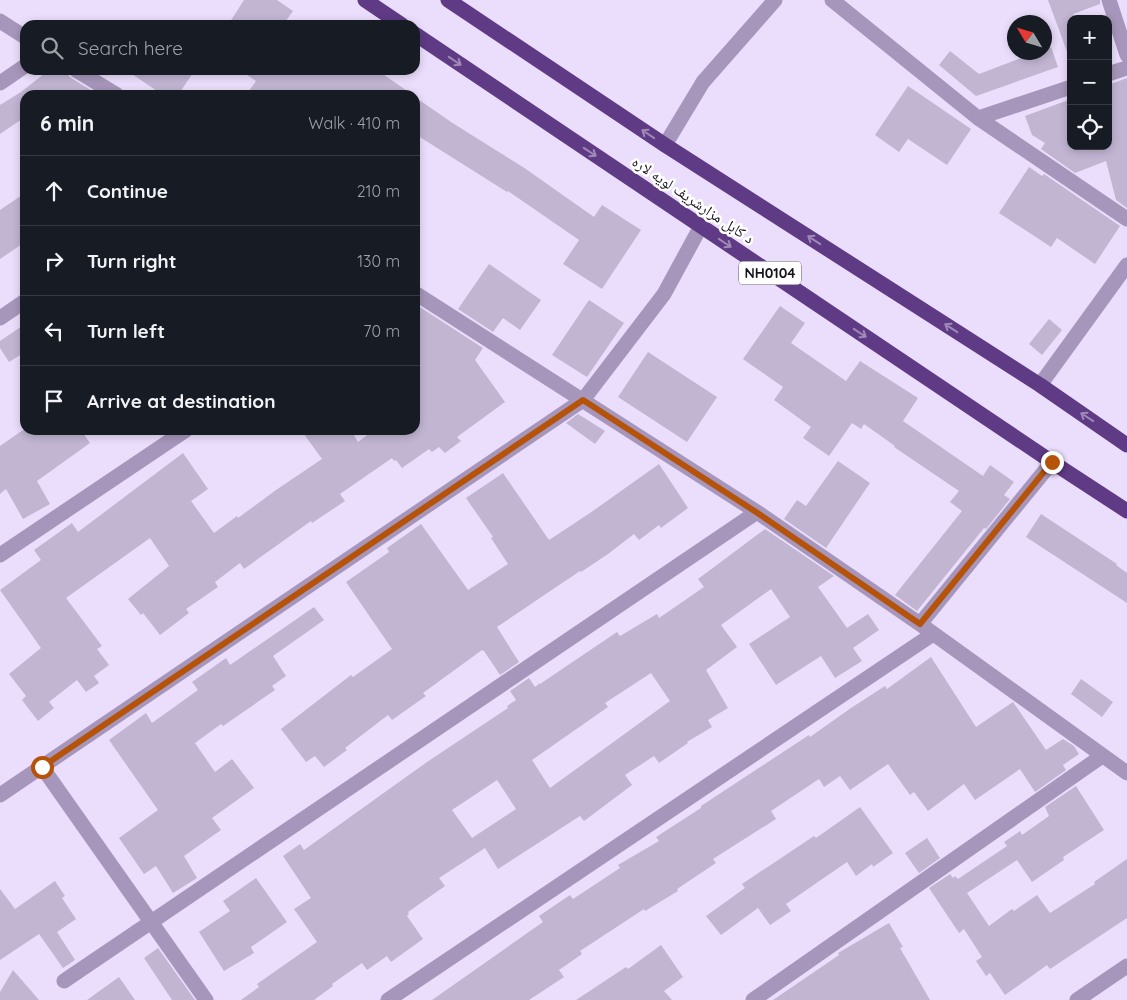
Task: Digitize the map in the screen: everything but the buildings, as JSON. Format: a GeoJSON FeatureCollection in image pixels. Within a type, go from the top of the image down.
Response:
{"type":"FeatureCollection","features":[{"type":"Feature","properties":{"kind":"highway"},"geometry":{"type":"LineString","coordinates":[[365,0],[395,20]]}},
{"type":"Feature","properties":{"kind":"highway","name":"د کابل مزارشریف لویه لاره"},"geometry":{"type":"LineString","coordinates":[[448,0],[665,145],[1040,384],[1127,444]]}},
{"type":"Feature","properties":{"kind":"highway","name":"د کابل مزارشریف لویه لاره"},"geometry":{"type":"LineString","coordinates":[[420,37],[1127,511]]}},
{"type":"Feature","properties":{"kind":"street"},"geometry":{"type":"LineString","coordinates":[[665,145],[703,82],[775,0]]}},
{"type":"Feature","properties":{"kind":"street"},"geometry":{"type":"LineString","coordinates":[[832,0],[978,118],[1127,219]]}},
{"type":"Feature","properties":{"kind":"street"},"geometry":{"type":"LineString","coordinates":[[1108,0],[1127,55]]}},
{"type":"Feature","properties":{"kind":"street"},"geometry":{"type":"LineString","coordinates":[[0,21],[20,34]]}},
{"type":"Feature","properties":{"kind":"street"},"geometry":{"type":"LineString","coordinates":[[1112,73],[1127,68]]}},
{"type":"Feature","properties":{"kind":"street"},"geometry":{"type":"LineString","coordinates":[[0,83],[20,69]]}},
{"type":"Feature","properties":{"kind":"street"},"geometry":{"type":"LineString","coordinates":[[84,75],[109,90]]}},
{"type":"Feature","properties":{"kind":"street"},"geometry":{"type":"LineString","coordinates":[[978,118],[1067,88]]}},
{"type":"Feature","properties":{"kind":"street"},"geometry":{"type":"LineString","coordinates":[[0,795],[583,400],[664,294],[701,226]]}},
{"type":"Feature","properties":{"kind":"street"},"geometry":{"type":"LineString","coordinates":[[1040,384],[1127,265]]}},
{"type":"Feature","properties":{"kind":"street"},"geometry":{"type":"LineString","coordinates":[[420,296],[756,512],[920,624],[1127,773]]}},
{"type":"Feature","properties":{"kind":"street"},"geometry":{"type":"LineString","coordinates":[[0,318],[20,304]]}},
{"type":"Feature","properties":{"kind":"street"},"geometry":{"type":"LineString","coordinates":[[0,555],[179,435]]}},
{"type":"Feature","properties":{"kind":"street"},"geometry":{"type":"LineString","coordinates":[[920,624],[1052,462]]}},
{"type":"Feature","properties":{"kind":"street"},"geometry":{"type":"LineString","coordinates":[[64,981],[756,512]]}},
{"type":"Feature","properties":{"kind":"street"},"geometry":{"type":"LineString","coordinates":[[388,1000],[934,634]]}},
{"type":"Feature","properties":{"kind":"street"},"geometry":{"type":"LineString","coordinates":[[753,1000],[1102,756]]}},
{"type":"Feature","properties":{"kind":"street"},"geometry":{"type":"LineString","coordinates":[[42,767],[206,1000]]}},
{"type":"Feature","properties":{"kind":"street"},"geometry":{"type":"LineString","coordinates":[[1077,1000],[1127,966]]}},
{"type":"Feature","properties":{"kind":"route"},"geometry":{"type":"LineString","coordinates":[[42,767],[583,400],[756,512],[920,624],[1052,462]]}}]}
